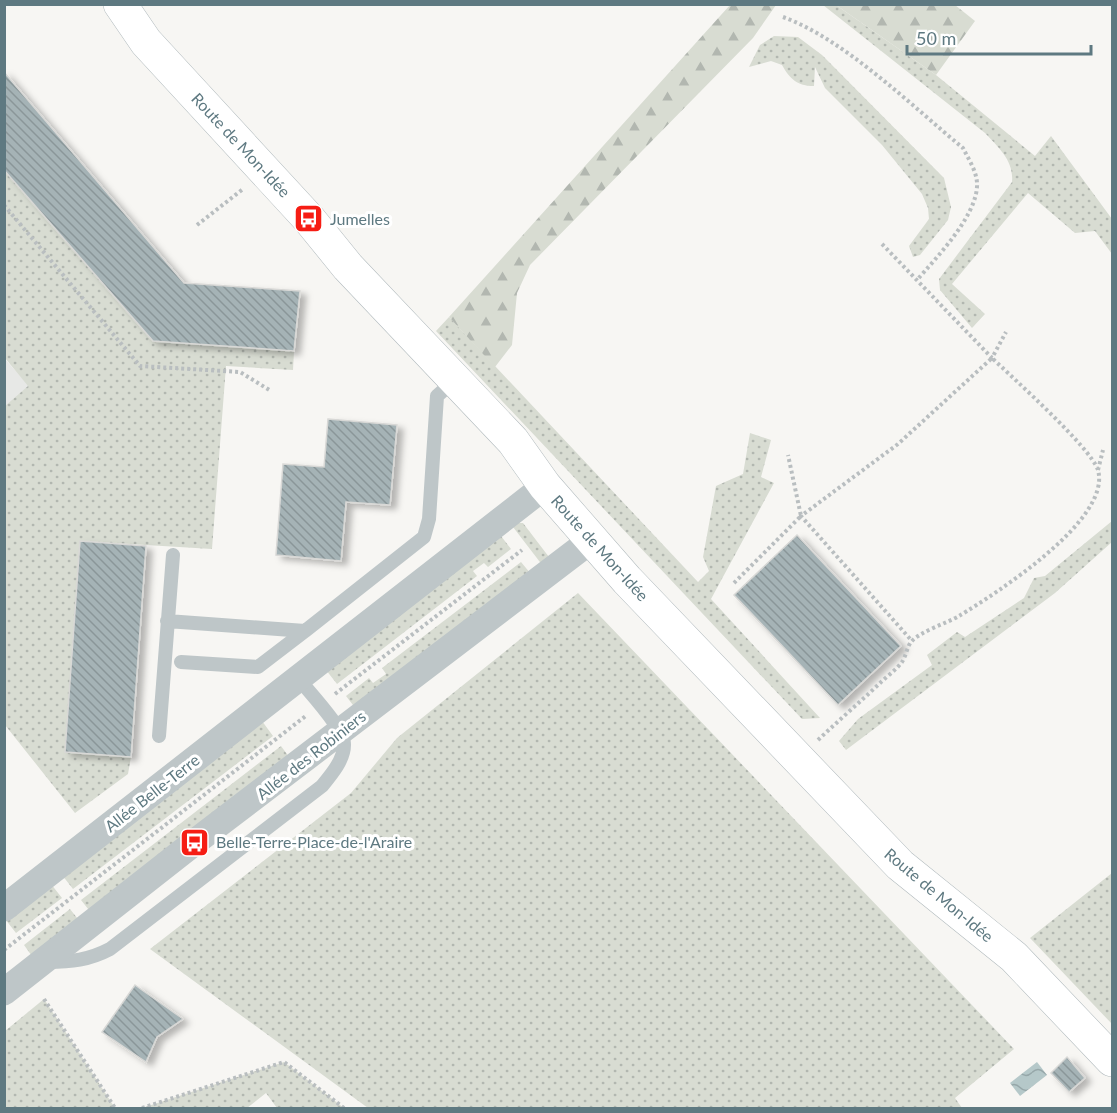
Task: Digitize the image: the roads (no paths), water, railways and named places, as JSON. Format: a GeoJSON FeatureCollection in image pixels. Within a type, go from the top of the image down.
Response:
{"type":"FeatureCollection","features":[{"type":"Feature","properties":{"kind":"main road","name":"Route de Mon-Idée"},"geometry":{"type":"LineString","coordinates":[[120,4],[146,42],[309,219],[348,267],[513,441],[545,486],[590,541],[900,865],[1014,957],[1113,1060]]}},
{"type":"Feature","properties":{"kind":"street"},"geometry":{"type":"LineString","coordinates":[[298,678],[545,486]]}},
{"type":"Feature","properties":{"kind":"street","name":"Allée des Robiniers"},"geometry":{"type":"LineString","coordinates":[[4,992],[590,541]]}},
{"type":"Feature","properties":{"kind":"street","name":"Allée Belle-Terre"},"geometry":{"type":"LineString","coordinates":[[4,908],[298,678]]}},
{"type":"Feature","properties":{"kind":"lane"},"geometry":{"type":"LineString","coordinates":[[181,662],[258,667],[424,537],[429,519],[437,396],[455,380]]}},
{"type":"Feature","properties":{"kind":"lane"},"geometry":{"type":"LineString","coordinates":[[159,736],[172,555]]}},
{"type":"Feature","properties":{"kind":"lane"},"geometry":{"type":"LineString","coordinates":[[167,621],[305,631]]}},
{"type":"Feature","properties":{"kind":"lane"},"geometry":{"type":"LineString","coordinates":[[298,678],[341,732]]}},
{"type":"Feature","properties":{"kind":"water"},"geometry":{"type":"Polygon","coordinates":[[[1037,1062],[1047,1075],[1020,1096],[1010,1083],[1037,1062]]]}},
{"type":"Feature","properties":{"kind":"place","name":"Jumelles"},"geometry":{"type":"Point","coordinates":[309,219]}},
{"type":"Feature","properties":{"kind":"place","name":"Belle-Terre-Place-de-l'Araire"},"geometry":{"type":"Point","coordinates":[195,842]}}]}
